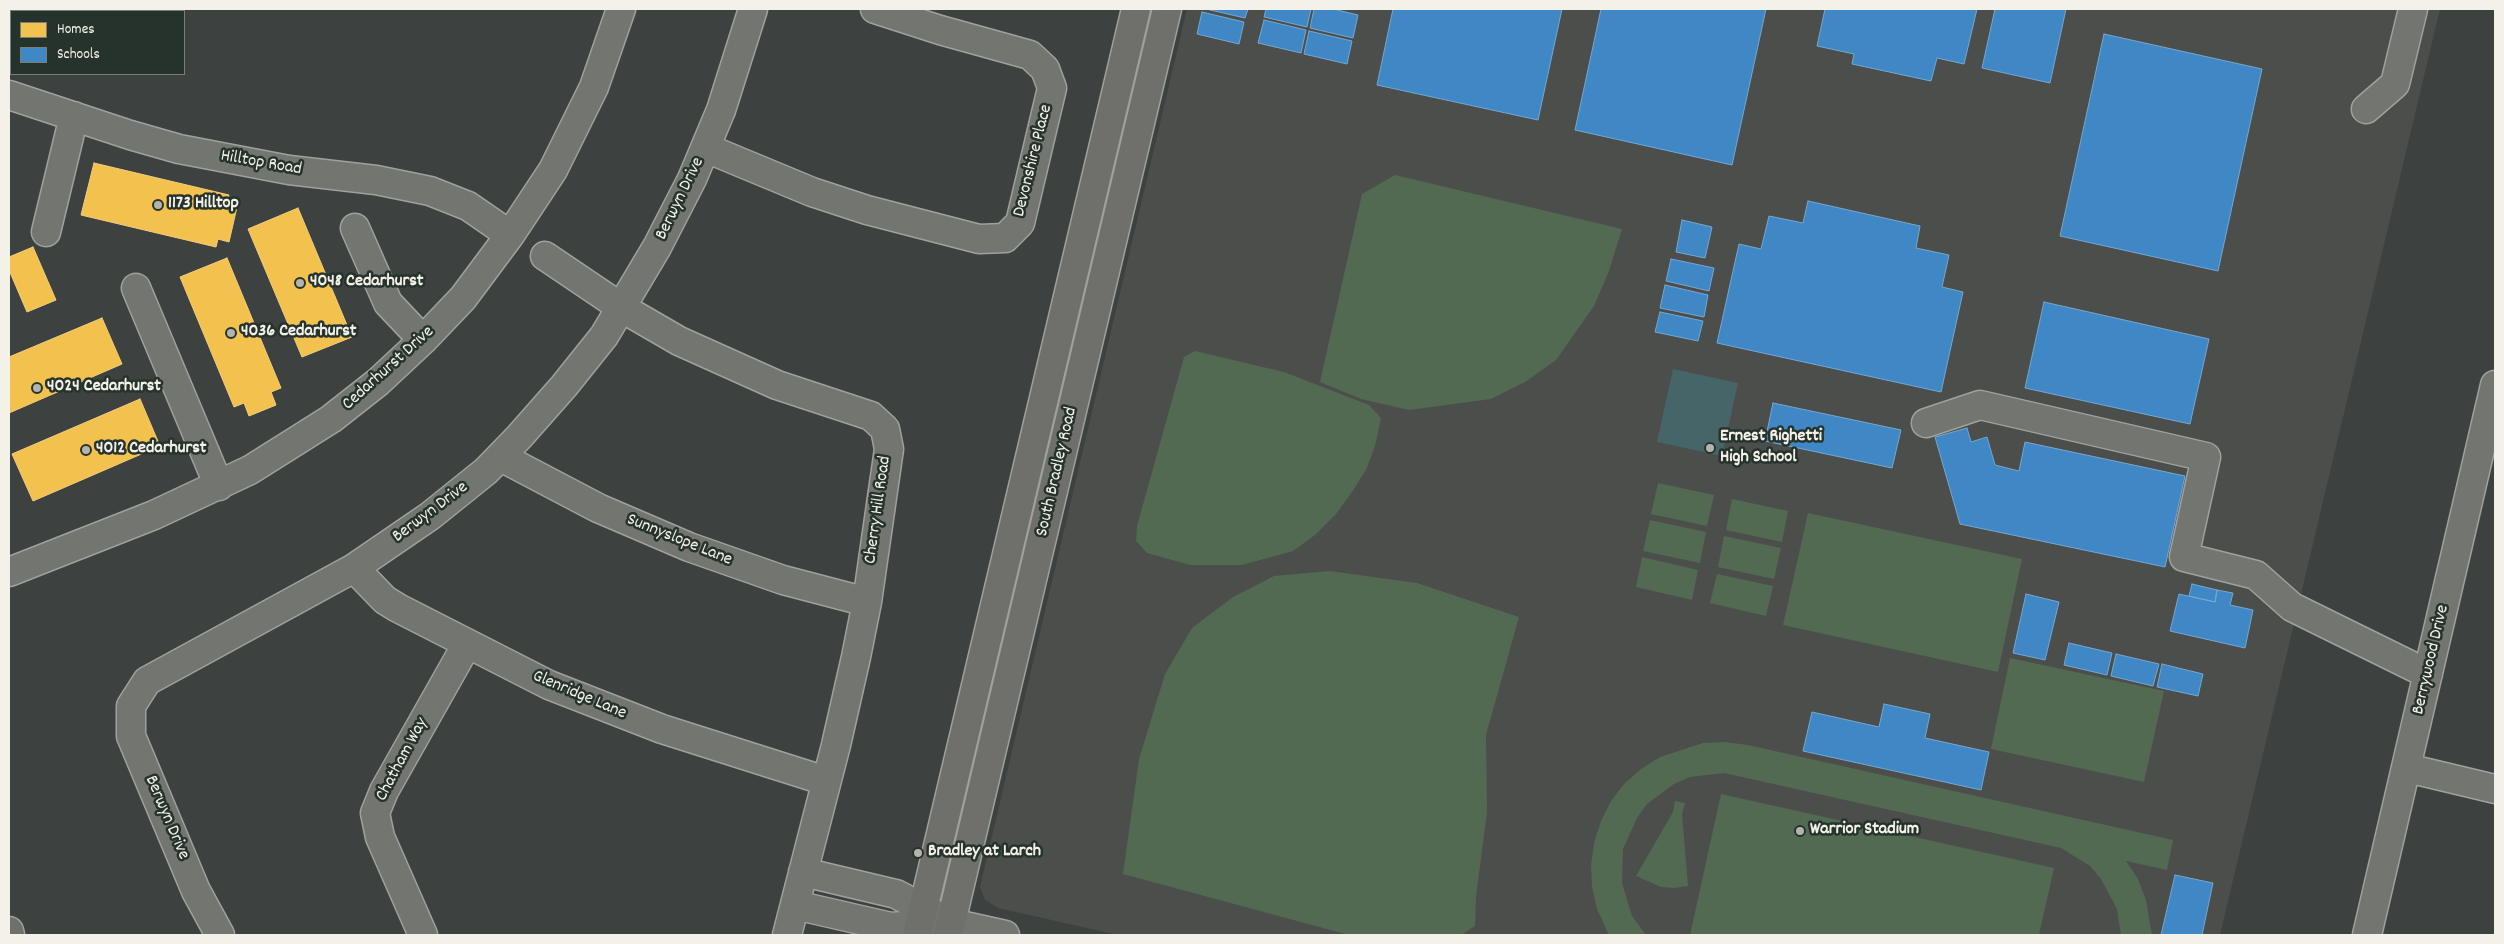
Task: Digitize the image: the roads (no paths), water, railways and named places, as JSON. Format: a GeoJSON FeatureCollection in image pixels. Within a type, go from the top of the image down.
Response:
{"type":"FeatureCollection","features":[{"type":"Feature","properties":{"kind":"main road","name":"South Bradley Road"},"geometry":{"type":"LineString","coordinates":[[920,923],[1136,9]]}},
{"type":"Feature","properties":{"kind":"main road","name":"South Bradley Road"},"geometry":{"type":"LineString","coordinates":[[950,929],[1167,9]]}},
{"type":"Feature","properties":{"kind":"street","name":"Cedarhurst Drive"},"geometry":{"type":"LineString","coordinates":[[11,564],[154,515],[219,486],[288,448],[331,420],[378,382],[423,340],[462,298],[510,235],[553,170],[594,87],[621,9]]}},
{"type":"Feature","properties":{"kind":"street","name":"Berwyn Drive"},"geometry":{"type":"LineString","coordinates":[[220,935],[196,890],[131,736],[130,706],[147,681],[354,568],[430,516],[486,471],[564,386],[622,308],[657,246],[706,148],[736,71],[753,9]]}},
{"type":"Feature","properties":{"kind":"street","name":"Devonshire Place"},"geometry":{"type":"LineString","coordinates":[[706,148],[812,192],[867,210],[979,239],[1005,238],[1020,223],[1052,88],[1045,69],[1030,55],[875,9]]}},
{"type":"Feature","properties":{"kind":"street"},"geometry":{"type":"LineString","coordinates":[[2366,109],[2395,84],[2413,9]]}},
{"type":"Feature","properties":{"kind":"street","name":"Hilltop Road"},"geometry":{"type":"LineString","coordinates":[[9,95],[130,135],[230,160],[288,170],[376,180],[430,191],[468,206],[510,235]]}},
{"type":"Feature","properties":{"kind":"street"},"geometry":{"type":"LineString","coordinates":[[46,232],[74,116]]}},
{"type":"Feature","properties":{"kind":"street"},"geometry":{"type":"LineString","coordinates":[[355,228],[388,304],[423,340]]}},
{"type":"Feature","properties":{"kind":"street","name":"Cherry Hill Road"},"geometry":{"type":"LineString","coordinates":[[545,256],[622,308],[679,341],[777,385],[871,416],[885,429],[889,449],[867,602],[847,702],[787,935]]}},
{"type":"Feature","properties":{"kind":"street"},"geometry":{"type":"LineString","coordinates":[[136,288],[219,486]]}},
{"type":"Feature","properties":{"kind":"street","name":"Berrywood Drive"},"geometry":{"type":"LineString","coordinates":[[2367,935],[2495,385]]}},
{"type":"Feature","properties":{"kind":"street"},"geometry":{"type":"LineString","coordinates":[[1926,423],[1980,405],[2206,457],[2184,557],[2256,575],[2292,607],[2428,674]]}},
{"type":"Feature","properties":{"kind":"street","name":"Sunnyslope Lane"},"geometry":{"type":"LineString","coordinates":[[500,457],[598,508],[680,543],[782,580],[867,602]]}},
{"type":"Feature","properties":{"kind":"street","name":"Glenridge Lane"},"geometry":{"type":"LineString","coordinates":[[354,568],[385,600],[549,685],[607,709],[724,750],[826,781]]}},
{"type":"Feature","properties":{"kind":"street","name":"Chatham Way"},"geometry":{"type":"LineString","coordinates":[[423,935],[380,837],[375,813],[384,791],[467,644]]}},
{"type":"Feature","properties":{"kind":"street"},"geometry":{"type":"LineString","coordinates":[[2407,768],[2495,789]]}},
{"type":"Feature","properties":{"kind":"street"},"geometry":{"type":"LineString","coordinates":[[803,872],[896,894],[920,923]]}},
{"type":"Feature","properties":{"kind":"street"},"geometry":{"type":"LineString","coordinates":[[795,904],[891,927],[920,923],[950,929],[1005,935]]}},
{"type":"Feature","properties":{"kind":"water"},"geometry":{"type":"Polygon","coordinates":[[[1673,369],[1738,383],[1722,456],[1657,442],[1673,369]]]}},
{"type":"Feature","properties":{"kind":"place","name":"1173 Hilltop"},"geometry":{"type":"Point","coordinates":[158,205]}},
{"type":"Feature","properties":{"kind":"place","name":"4048 Cedarhurst"},"geometry":{"type":"Point","coordinates":[300,283]}},
{"type":"Feature","properties":{"kind":"place","name":"4036 Cedarhurst"},"geometry":{"type":"Point","coordinates":[231,333]}},
{"type":"Feature","properties":{"kind":"place","name":"4024 Cedarhurst"},"geometry":{"type":"Point","coordinates":[37,388]}},
{"type":"Feature","properties":{"kind":"place","name":"Ernest Righetti High School"},"geometry":{"type":"Point","coordinates":[1710,448]}},
{"type":"Feature","properties":{"kind":"place","name":"4012 Cedarhurst"},"geometry":{"type":"Point","coordinates":[86,450]}},
{"type":"Feature","properties":{"kind":"place","name":"Warrior Stadium"},"geometry":{"type":"Point","coordinates":[1800,831]}},
{"type":"Feature","properties":{"kind":"place","name":"Bradley at Larch"},"geometry":{"type":"Point","coordinates":[918,853]}}]}
